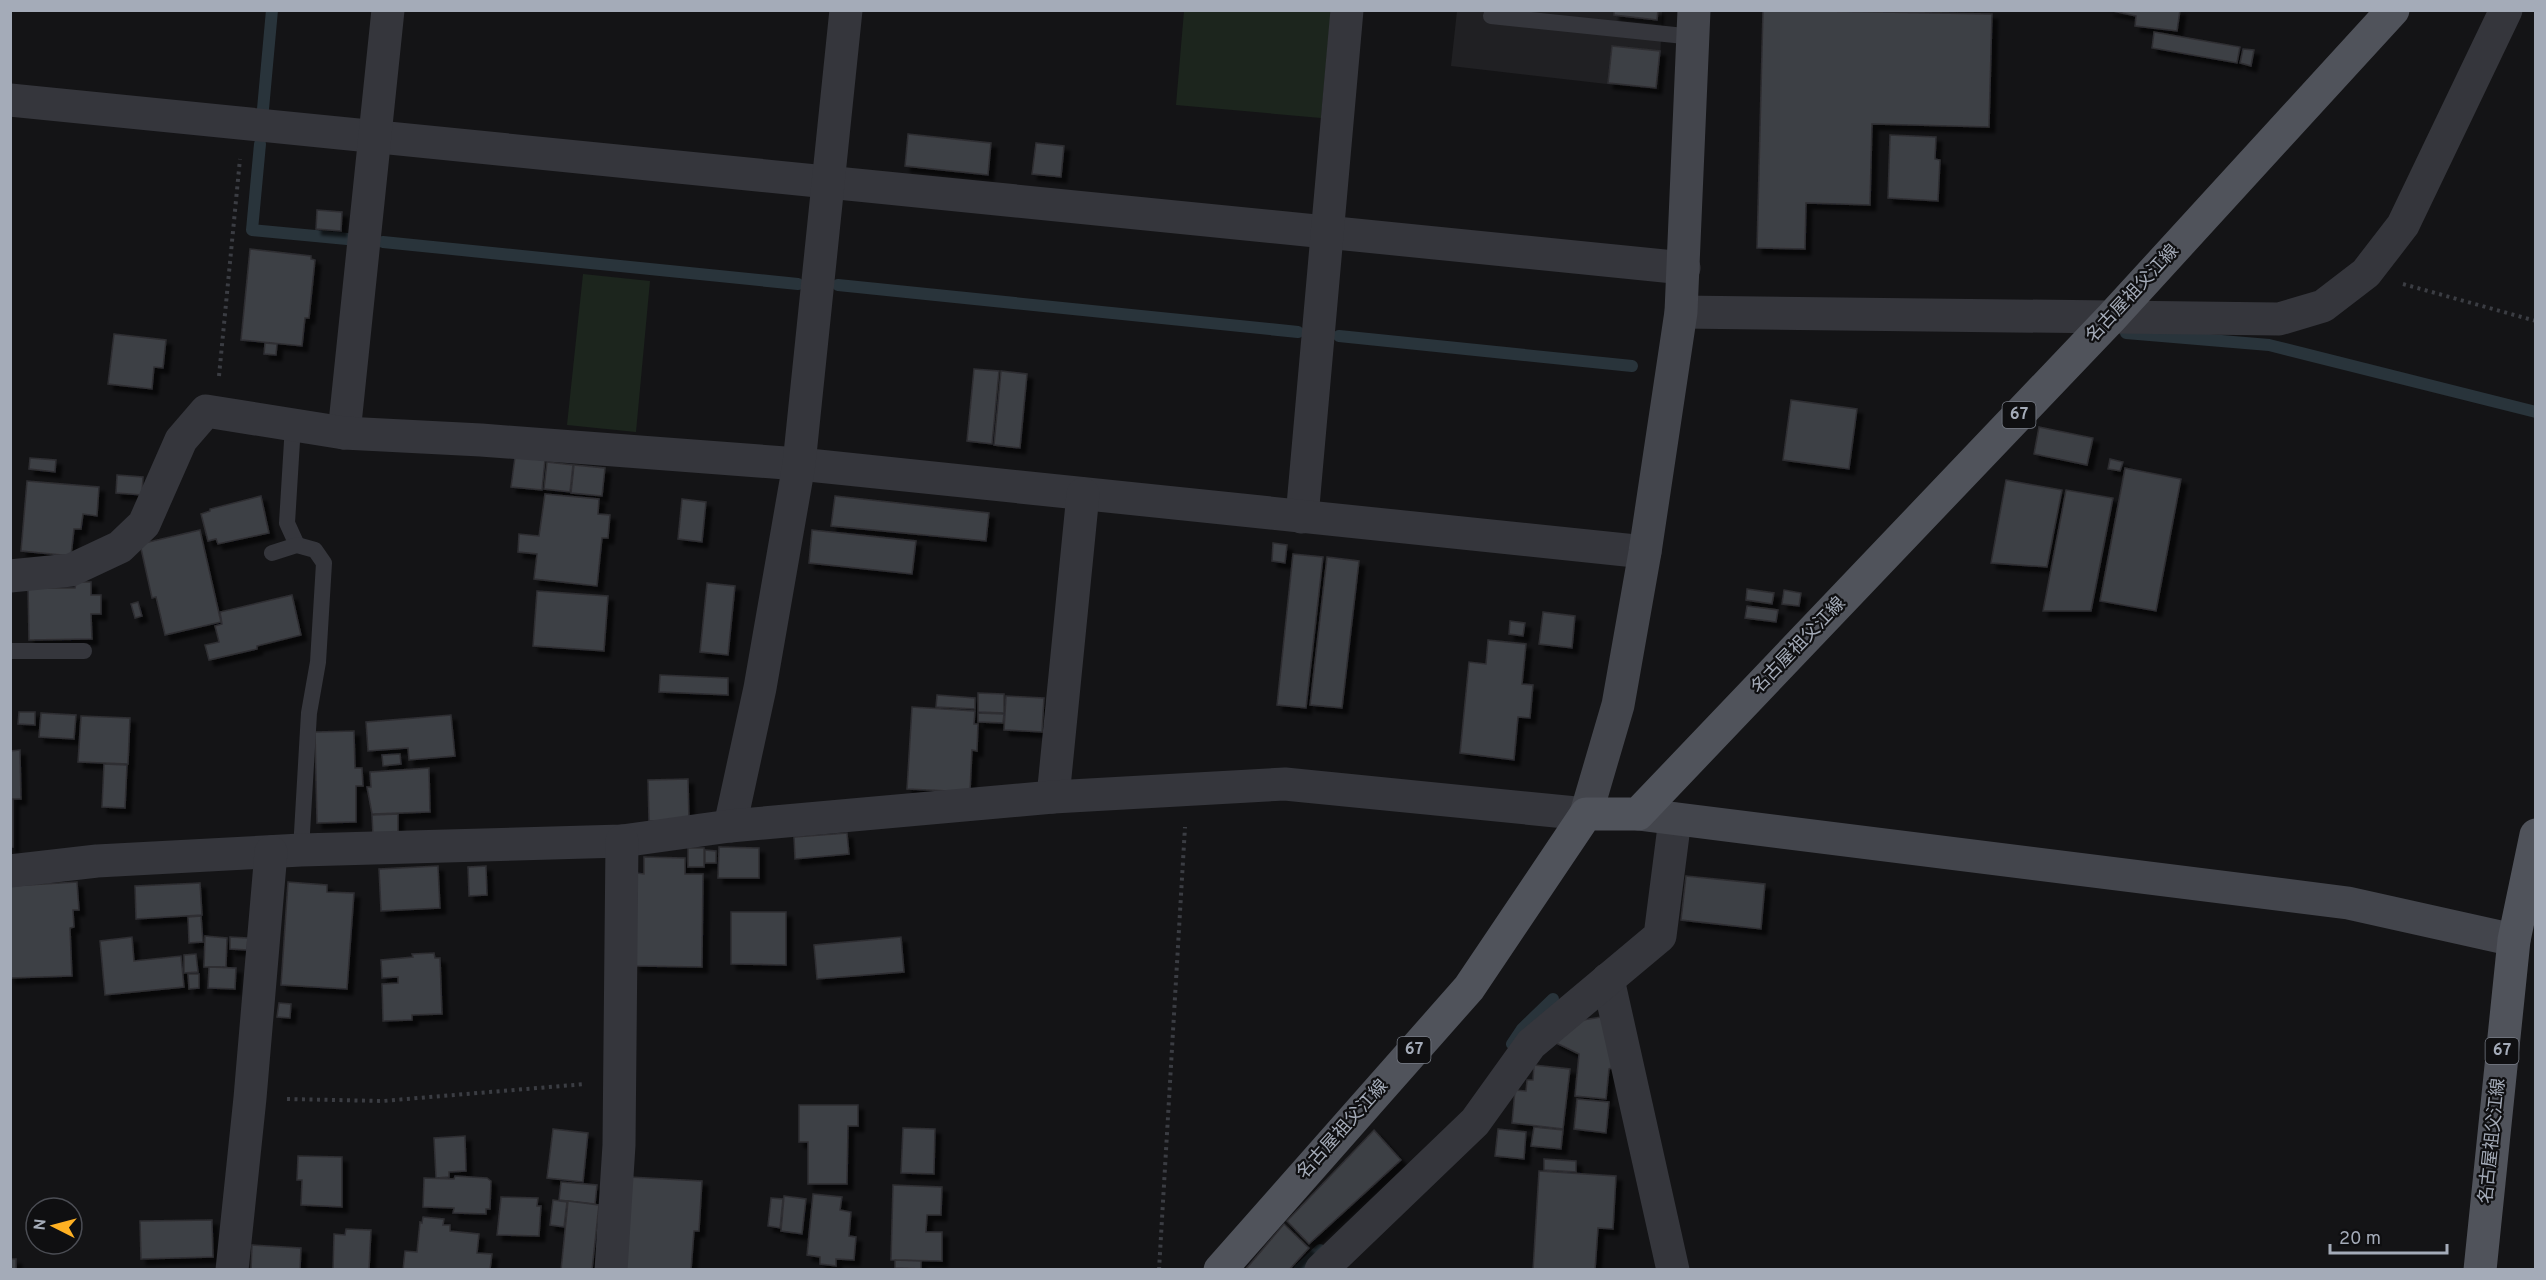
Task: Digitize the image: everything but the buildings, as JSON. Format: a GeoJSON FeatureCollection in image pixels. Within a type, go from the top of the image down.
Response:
{"type":"FeatureCollection","features":[{"type":"Feature","properties":{"kind":"main road","name":"名古屋祖父江線"},"geometry":{"type":"LineString","coordinates":[[1638,814],[2111,318],[2393,10]]}},
{"type":"Feature","properties":{"kind":"main road","name":"名古屋祖父江線"},"geometry":{"type":"LineString","coordinates":[[1220,1269],[1469,988],[1586,814]]}},
{"type":"Feature","properties":{"kind":"main road"},"geometry":{"type":"LineString","coordinates":[[1586,814],[1638,814]]}},
{"type":"Feature","properties":{"kind":"main road","name":"名古屋祖父江線"},"geometry":{"type":"LineString","coordinates":[[2480,1269],[2524,944],[2535,835]]}},
{"type":"Feature","properties":{"kind":"street"},"geometry":{"type":"LineString","coordinates":[[344,433],[388,10]]}},
{"type":"Feature","properties":{"kind":"street"},"geometry":{"type":"LineString","coordinates":[[730,826],[760,688],[800,465],[846,10]]}},
{"type":"Feature","properties":{"kind":"street"},"geometry":{"type":"LineString","coordinates":[[1302,517],[1347,10]]}},
{"type":"Feature","properties":{"kind":"street"},"geometry":{"type":"LineString","coordinates":[[1681,312],[2279,319],[2323,306],[2366,273],[2403,225],[2506,10]]}},
{"type":"Feature","properties":{"kind":"street"},"geometry":{"type":"LineString","coordinates":[[10,871],[97,861],[286,851],[622,841],[730,826],[1053,797],[1285,784],[1586,814],[1618,705],[1645,552],[1681,312],[1694,24]]}},
{"type":"Feature","properties":{"kind":"street"},"geometry":{"type":"LineString","coordinates":[[10,100],[1684,268]]}},
{"type":"Feature","properties":{"kind":"street"},"geometry":{"type":"LineString","coordinates":[[10,576],[71,570],[120,547],[144,524],[181,440],[206,411],[344,433],[481,440],[800,465],[1645,552]]}},
{"type":"Feature","properties":{"kind":"street"},"geometry":{"type":"LineString","coordinates":[[1053,797],[1083,494]]}},
{"type":"Feature","properties":{"kind":"street"},"geometry":{"type":"LineString","coordinates":[[1638,814],[2348,903],[2524,944]]}},
{"type":"Feature","properties":{"kind":"street"},"geometry":{"type":"LineString","coordinates":[[1321,1269],[1475,1122],[1531,1044],[1660,936],[1675,819]]}},
{"type":"Feature","properties":{"kind":"street"},"geometry":{"type":"LineString","coordinates":[[611,1269],[619,1145],[622,841]]}},
{"type":"Feature","properties":{"kind":"street"},"geometry":{"type":"LineString","coordinates":[[231,1269],[250,1098],[286,851]]}},
{"type":"Feature","properties":{"kind":"street"},"geometry":{"type":"LineString","coordinates":[[1608,979],[1673,1269]]}},
{"type":"Feature","properties":{"kind":"lane"},"geometry":{"type":"LineString","coordinates":[[1491,16],[1694,24]]}},
{"type":"Feature","properties":{"kind":"lane"},"geometry":{"type":"LineString","coordinates":[[294,425],[287,523],[297,545]]}},
{"type":"Feature","properties":{"kind":"lane"},"geometry":{"type":"LineString","coordinates":[[272,553],[297,545],[315,550],[324,563],[318,662],[286,851]]}},
{"type":"Feature","properties":{"kind":"lane"},"geometry":{"type":"LineString","coordinates":[[10,651],[84,651]]}},
{"type":"Feature","properties":{"kind":"path"},"geometry":{"type":"LineString","coordinates":[[216,412],[243,123]]}},
{"type":"Feature","properties":{"kind":"path"},"geometry":{"type":"LineString","coordinates":[[2366,273],[2535,321]]}},
{"type":"Feature","properties":{"kind":"path"},"geometry":{"type":"LineString","coordinates":[[1159,1269],[1187,790]]}},
{"type":"Feature","properties":{"kind":"path"},"geometry":{"type":"LineString","coordinates":[[250,1098],[383,1101],[620,1081]]}},
{"type":"Feature","properties":{"kind":"shaded area"},"geometry":{"type":"Polygon","coordinates":[[[1184,11],[1331,11],[1321,118],[1176,105],[1184,11]]]}},
{"type":"Feature","properties":{"kind":"shaded area"},"geometry":{"type":"Polygon","coordinates":[[[1457,11],[1662,11],[1659,90],[1451,66],[1457,11]]]}},
{"type":"Feature","properties":{"kind":"shaded area"},"geometry":{"type":"Polygon","coordinates":[[[583,274],[650,281],[636,432],[567,425],[583,274]]]}},
{"type":"Feature","properties":{"kind":"waterway"},"geometry":{"type":"LineString","coordinates":[[263,109],[272,10]]}},
{"type":"Feature","properties":{"kind":"waterway"},"geometry":{"type":"LineString","coordinates":[[260,144],[252,230],[347,239]]}},
{"type":"Feature","properties":{"kind":"waterway"},"geometry":{"type":"LineString","coordinates":[[383,242],[798,284]]}},
{"type":"Feature","properties":{"kind":"waterway"},"geometry":{"type":"LineString","coordinates":[[838,285],[1298,332]]}},
{"type":"Feature","properties":{"kind":"waterway"},"geometry":{"type":"LineString","coordinates":[[2126,333],[2269,345],[2536,412]]}},
{"type":"Feature","properties":{"kind":"waterway"},"geometry":{"type":"LineString","coordinates":[[1339,336],[1632,366]]}},
{"type":"Feature","properties":{"kind":"waterway"},"geometry":{"type":"LineString","coordinates":[[1512,1044],[1522,1029],[1553,999]]}},
{"type":"Feature","properties":{"kind":"waterway"},"geometry":{"type":"LineString","coordinates":[[1299,1270],[1320,1250]]}}]}
